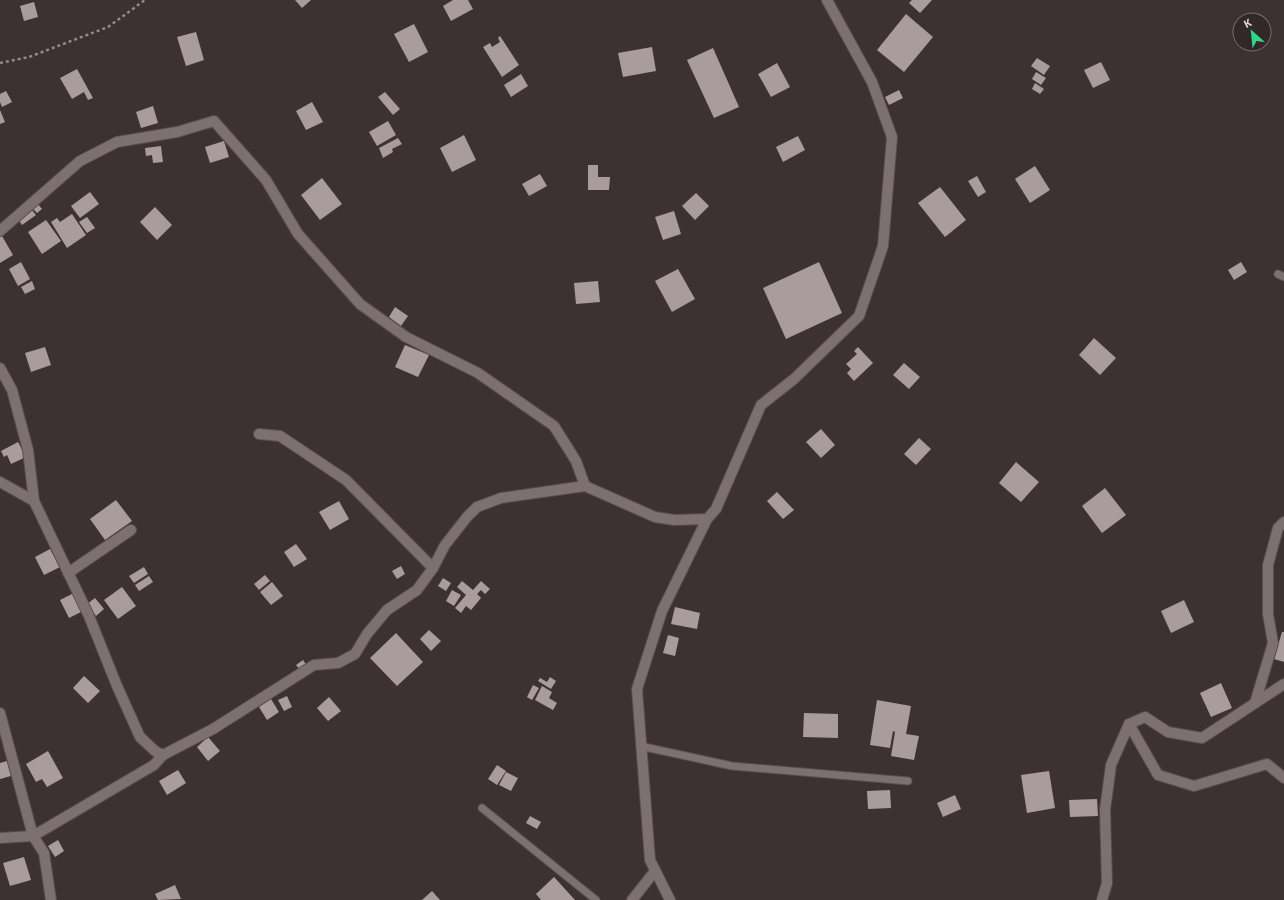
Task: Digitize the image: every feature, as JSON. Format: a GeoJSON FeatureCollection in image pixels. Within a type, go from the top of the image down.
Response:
{"type":"FeatureCollection","features":[{"type":"Feature","properties":{"kind":"street"},"geometry":{"type":"LineString","coordinates":[[670,900],[650,860],[640,746],[637,690],[662,611],[707,519],[716,509],[761,405],[794,379],[859,316],[883,246],[892,138],[872,82],[827,0]]}},
{"type":"Feature","properties":{"kind":"street"},"geometry":{"type":"LineString","coordinates":[[0,230],[80,161],[117,142],[177,132],[214,121],[266,180],[298,234],[360,304],[406,337],[478,373],[554,426],[576,461],[585,486]]}},
{"type":"Feature","properties":{"kind":"street"},"geometry":{"type":"LineString","coordinates":[[0,368],[12,390],[28,450],[34,501],[89,616],[117,686],[140,737],[163,755]]}},
{"type":"Feature","properties":{"kind":"street"},"geometry":{"type":"LineString","coordinates":[[259,434],[280,436],[346,480],[433,568]]}},
{"type":"Feature","properties":{"kind":"street"},"geometry":{"type":"LineString","coordinates":[[0,482],[34,501]]}},
{"type":"Feature","properties":{"kind":"street"},"geometry":{"type":"LineString","coordinates":[[0,838],[33,836],[154,765],[163,755],[213,729],[314,665],[338,662],[354,654],[367,634],[387,610],[417,590],[433,568],[445,545],[467,517],[478,507],[501,498],[585,486],[655,517],[674,520],[707,519]]}},
{"type":"Feature","properties":{"kind":"street"},"geometry":{"type":"LineString","coordinates":[[1255,703],[1273,643],[1268,614],[1268,565],[1278,528],[1284,522]]}},
{"type":"Feature","properties":{"kind":"street"},"geometry":{"type":"LineString","coordinates":[[68,573],[131,530]]}},
{"type":"Feature","properties":{"kind":"street"},"geometry":{"type":"LineString","coordinates":[[1102,900],[1107,883],[1105,810],[1111,764],[1129,724],[1145,716],[1168,732],[1202,738],[1284,684]]}},
{"type":"Feature","properties":{"kind":"street"},"geometry":{"type":"LineString","coordinates":[[0,713],[33,836],[44,853],[51,900]]}},
{"type":"Feature","properties":{"kind":"street"},"geometry":{"type":"LineString","coordinates":[[1129,724],[1158,775],[1194,786],[1267,764],[1284,778]]}},
{"type":"Feature","properties":{"kind":"street"},"geometry":{"type":"LineString","coordinates":[[632,900],[655,871]]}},
{"type":"Feature","properties":{"kind":"lane"},"geometry":{"type":"LineString","coordinates":[[640,746],[732,766],[908,781]]}},
{"type":"Feature","properties":{"kind":"lane"},"geometry":{"type":"LineString","coordinates":[[482,808],[596,900]]}},
{"type":"Feature","properties":{"kind":"path"},"geometry":{"type":"LineString","coordinates":[[0,64],[29,57],[108,27],[145,0]]}},
{"type":"Feature","properties":{"kind":"building"},"geometry":{"type":"Polygon","coordinates":[[[295,0],[311,0],[302,8],[295,0]]]}},
{"type":"Feature","properties":{"kind":"building"},"geometry":{"type":"Polygon","coordinates":[[[453,0],[468,0],[473,9],[451,21],[443,6],[453,0]]]}},
{"type":"Feature","properties":{"kind":"building"},"geometry":{"type":"Polygon","coordinates":[[[912,0],[932,0],[920,13],[909,3],[912,0]]]}},
{"type":"Feature","properties":{"kind":"building"},"geometry":{"type":"Polygon","coordinates":[[[34,2],[38,17],[24,21],[20,6],[34,2]]]}},
{"type":"Feature","properties":{"kind":"building"},"geometry":{"type":"Polygon","coordinates":[[[906,14],[933,37],[904,72],[877,50],[906,14]]]}},
{"type":"Feature","properties":{"kind":"building"},"geometry":{"type":"Polygon","coordinates":[[[414,24],[428,52],[409,62],[394,34],[414,24]]]}},
{"type":"Feature","properties":{"kind":"building"},"geometry":{"type":"Polygon","coordinates":[[[196,32],[204,60],[186,66],[177,37],[196,32]]]}},
{"type":"Feature","properties":{"kind":"building"},"geometry":{"type":"Polygon","coordinates":[[[500,36],[519,65],[502,77],[483,47],[490,43],[492,47],[500,42],[498,38],[500,36]]]}},
{"type":"Feature","properties":{"kind":"building"},"geometry":{"type":"Polygon","coordinates":[[[652,47],[656,71],[623,77],[618,53],[652,47]]]}},
{"type":"Feature","properties":{"kind":"building"},"geometry":{"type":"Polygon","coordinates":[[[713,48],[739,107],[714,118],[687,60],[713,48]]]}},
{"type":"Feature","properties":{"kind":"building"},"geometry":{"type":"Polygon","coordinates":[[[1037,58],[1050,66],[1044,75],[1031,66],[1037,58]]]}},
{"type":"Feature","properties":{"kind":"building"},"geometry":{"type":"Polygon","coordinates":[[[1101,62],[1110,80],[1093,88],[1084,70],[1101,62]]]}},
{"type":"Feature","properties":{"kind":"building"},"geometry":{"type":"Polygon","coordinates":[[[777,63],[790,87],[771,97],[758,74],[777,63]]]}},
{"type":"Feature","properties":{"kind":"building"},"geometry":{"type":"Polygon","coordinates":[[[77,69],[93,98],[88,100],[84,92],[72,99],[60,78],[77,69]]]}},
{"type":"Feature","properties":{"kind":"building"},"geometry":{"type":"Polygon","coordinates":[[[1036,72],[1046,78],[1041,85],[1032,79],[1036,72]]]}},
{"type":"Feature","properties":{"kind":"building"},"geometry":{"type":"Polygon","coordinates":[[[521,74],[528,86],[511,97],[504,85],[521,74]]]}},
{"type":"Feature","properties":{"kind":"building"},"geometry":{"type":"Polygon","coordinates":[[[1035,83],[1044,89],[1040,94],[1032,89],[1035,83]]]}},
{"type":"Feature","properties":{"kind":"building"},"geometry":{"type":"Polygon","coordinates":[[[899,90],[903,98],[889,105],[885,97],[899,90]]]}},
{"type":"Feature","properties":{"kind":"building"},"geometry":{"type":"Polygon","coordinates":[[[6,91],[12,102],[2,107],[0,102],[0,94],[6,91]]]}},
{"type":"Feature","properties":{"kind":"building"},"geometry":{"type":"Polygon","coordinates":[[[385,92],[400,109],[393,115],[378,97],[385,92]]]}},
{"type":"Feature","properties":{"kind":"building"},"geometry":{"type":"Polygon","coordinates":[[[312,102],[323,122],[306,130],[296,111],[312,102]]]}},
{"type":"Feature","properties":{"kind":"building"},"geometry":{"type":"Polygon","coordinates":[[[153,106],[158,123],[141,128],[136,112],[153,106]]]}},
{"type":"Feature","properties":{"kind":"building"},"geometry":{"type":"Polygon","coordinates":[[[0,110],[5,122],[0,124],[0,110]]]}},
{"type":"Feature","properties":{"kind":"building"},"geometry":{"type":"Polygon","coordinates":[[[388,121],[396,135],[377,146],[369,132],[388,121]]]}},
{"type":"Feature","properties":{"kind":"building"},"geometry":{"type":"Polygon","coordinates":[[[464,135],[476,160],[452,172],[440,148],[464,135]]]}},
{"type":"Feature","properties":{"kind":"building"},"geometry":{"type":"Polygon","coordinates":[[[798,136],[805,150],[783,162],[776,147],[798,136]]]}},
{"type":"Feature","properties":{"kind":"building"},"geometry":{"type":"Polygon","coordinates":[[[398,138],[402,144],[392,149],[393,152],[383,158],[379,148],[398,138]]]}},
{"type":"Feature","properties":{"kind":"building"},"geometry":{"type":"Polygon","coordinates":[[[224,141],[229,157],[210,163],[205,147],[224,141]]]}},
{"type":"Feature","properties":{"kind":"building"},"geometry":{"type":"Polygon","coordinates":[[[161,146],[163,162],[153,163],[152,155],[146,156],[145,148],[161,146]]]}},
{"type":"Feature","properties":{"kind":"building"},"geometry":{"type":"Polygon","coordinates":[[[588,165],[598,165],[598,177],[610,177],[609,190],[588,190],[588,165]]]}},
{"type":"Feature","properties":{"kind":"building"},"geometry":{"type":"Polygon","coordinates":[[[1035,166],[1050,190],[1030,203],[1015,179],[1035,166]]]}},
{"type":"Feature","properties":{"kind":"building"},"geometry":{"type":"Polygon","coordinates":[[[540,174],[547,186],[529,196],[522,184],[540,174]]]}},
{"type":"Feature","properties":{"kind":"building"},"geometry":{"type":"Polygon","coordinates":[[[977,176],[986,192],[978,197],[968,181],[977,176]]]}},
{"type":"Feature","properties":{"kind":"building"},"geometry":{"type":"Polygon","coordinates":[[[322,178],[342,204],[320,220],[301,195],[322,178]]]}},
{"type":"Feature","properties":{"kind":"building"},"geometry":{"type":"Polygon","coordinates":[[[940,187],[966,220],[945,237],[918,203],[940,187]]]}},
{"type":"Feature","properties":{"kind":"building"},"geometry":{"type":"Polygon","coordinates":[[[90,192],[99,204],[80,218],[71,206],[90,192]]]}},
{"type":"Feature","properties":{"kind":"building"},"geometry":{"type":"Polygon","coordinates":[[[696,193],[709,206],[695,220],[682,206],[696,193]]]}},
{"type":"Feature","properties":{"kind":"building"},"geometry":{"type":"Polygon","coordinates":[[[37,203],[42,209],[37,213],[32,208],[37,203]]]}},
{"type":"Feature","properties":{"kind":"building"},"geometry":{"type":"Polygon","coordinates":[[[155,207],[172,225],[157,240],[140,222],[155,207]]]}},
{"type":"Feature","properties":{"kind":"building"},"geometry":{"type":"Polygon","coordinates":[[[31,209],[36,215],[22,225],[18,219],[31,209]]]}},
{"type":"Feature","properties":{"kind":"building"},"geometry":{"type":"Polygon","coordinates":[[[674,211],[681,234],[663,240],[655,217],[674,211]]]}},
{"type":"Feature","properties":{"kind":"building"},"geometry":{"type":"Polygon","coordinates":[[[72,214],[86,235],[67,248],[51,222],[57,218],[60,222],[72,214]]]}},
{"type":"Feature","properties":{"kind":"building"},"geometry":{"type":"Polygon","coordinates":[[[87,217],[95,228],[87,233],[79,222],[87,217]]]}},
{"type":"Feature","properties":{"kind":"building"},"geometry":{"type":"Polygon","coordinates":[[[46,220],[61,241],[42,254],[28,232],[46,220]]]}},
{"type":"Feature","properties":{"kind":"building"},"geometry":{"type":"Polygon","coordinates":[[[2,236],[13,255],[0,263],[0,237],[2,236]]]}},
{"type":"Feature","properties":{"kind":"building"},"geometry":{"type":"Polygon","coordinates":[[[21,262],[30,279],[18,286],[9,269],[21,262]]]}},
{"type":"Feature","properties":{"kind":"building"},"geometry":{"type":"Polygon","coordinates":[[[819,262],[842,313],[786,339],[763,288],[819,262]]]}},
{"type":"Feature","properties":{"kind":"building"},"geometry":{"type":"Polygon","coordinates":[[[1241,262],[1247,272],[1234,280],[1228,270],[1241,262]]]}},
{"type":"Feature","properties":{"kind":"building"},"geometry":{"type":"Polygon","coordinates":[[[678,269],[695,299],[672,312],[655,281],[678,269]]]}},
{"type":"Feature","properties":{"kind":"building"},"geometry":{"type":"Polygon","coordinates":[[[32,281],[35,289],[25,294],[21,287],[32,281]]]}},
{"type":"Feature","properties":{"kind":"building"},"geometry":{"type":"Polygon","coordinates":[[[598,281],[600,302],[576,304],[574,283],[598,281]]]}},
{"type":"Feature","properties":{"kind":"building"},"geometry":{"type":"Polygon","coordinates":[[[395,307],[408,316],[401,326],[389,317],[395,307]]]}},
{"type":"Feature","properties":{"kind":"building"},"geometry":{"type":"Polygon","coordinates":[[[1094,338],[1116,358],[1100,375],[1079,355],[1094,338]]]}},
{"type":"Feature","properties":{"kind":"building"},"geometry":{"type":"Polygon","coordinates":[[[405,345],[429,355],[418,377],[395,367],[405,345]]]}},
{"type":"Feature","properties":{"kind":"building"},"geometry":{"type":"Polygon","coordinates":[[[45,347],[51,365],[31,372],[25,353],[45,347]]]}},
{"type":"Feature","properties":{"kind":"building"},"geometry":{"type":"Polygon","coordinates":[[[858,347],[873,363],[854,381],[847,373],[851,369],[846,364],[857,354],[854,351],[858,347]]]}},
{"type":"Feature","properties":{"kind":"building"},"geometry":{"type":"Polygon","coordinates":[[[904,363],[920,377],[909,389],[893,375],[904,363]]]}},
{"type":"Feature","properties":{"kind":"building"},"geometry":{"type":"Polygon","coordinates":[[[821,429],[835,445],[821,458],[806,442],[821,429]]]}},
{"type":"Feature","properties":{"kind":"building"},"geometry":{"type":"Polygon","coordinates":[[[919,438],[931,449],[916,465],[904,454],[919,438]]]}},
{"type":"Feature","properties":{"kind":"building"},"geometry":{"type":"Polygon","coordinates":[[[18,442],[26,457],[11,464],[7,455],[4,457],[1,451],[18,442]]]}},
{"type":"Feature","properties":{"kind":"building"},"geometry":{"type":"Polygon","coordinates":[[[1016,462],[1039,482],[1021,502],[999,483],[1016,462]]]}},
{"type":"Feature","properties":{"kind":"building"},"geometry":{"type":"Polygon","coordinates":[[[1105,488],[1126,515],[1102,533],[1082,506],[1105,488]]]}},
{"type":"Feature","properties":{"kind":"building"},"geometry":{"type":"Polygon","coordinates":[[[777,492],[794,510],[783,519],[767,501],[777,492]]]}},
{"type":"Feature","properties":{"kind":"building"},"geometry":{"type":"Polygon","coordinates":[[[116,500],[132,521],[105,540],[90,519],[116,500]]]}},
{"type":"Feature","properties":{"kind":"building"},"geometry":{"type":"Polygon","coordinates":[[[339,501],[349,519],[330,530],[319,512],[339,501]]]}},
{"type":"Feature","properties":{"kind":"building"},"geometry":{"type":"Polygon","coordinates":[[[296,544],[307,559],[294,567],[284,552],[296,544]]]}},
{"type":"Feature","properties":{"kind":"building"},"geometry":{"type":"Polygon","coordinates":[[[50,549],[60,567],[44,575],[35,557],[50,549]]]}},
{"type":"Feature","properties":{"kind":"building"},"geometry":{"type":"Polygon","coordinates":[[[401,566],[405,574],[397,579],[392,571],[401,566]]]}},
{"type":"Feature","properties":{"kind":"building"},"geometry":{"type":"Polygon","coordinates":[[[144,567],[148,574],[134,583],[129,576],[144,567]]]}},
{"type":"Feature","properties":{"kind":"building"},"geometry":{"type":"Polygon","coordinates":[[[265,575],[270,581],[259,590],[254,584],[265,575]]]}},
{"type":"Feature","properties":{"kind":"building"},"geometry":{"type":"Polygon","coordinates":[[[149,576],[153,582],[139,591],[135,585],[149,576]]]}},
{"type":"Feature","properties":{"kind":"building"},"geometry":{"type":"Polygon","coordinates":[[[443,578],[451,583],[446,591],[438,586],[443,578]]]}},
{"type":"Feature","properties":{"kind":"building"},"geometry":{"type":"Polygon","coordinates":[[[462,581],[473,590],[481,581],[490,589],[485,594],[481,590],[477,594],[481,598],[471,610],[466,606],[461,613],[455,608],[466,595],[457,587],[462,581]]]}},
{"type":"Feature","properties":{"kind":"building"},"geometry":{"type":"Polygon","coordinates":[[[272,582],[283,596],[271,605],[260,592],[272,582]]]}},
{"type":"Feature","properties":{"kind":"building"},"geometry":{"type":"Polygon","coordinates":[[[122,587],[136,606],[118,619],[104,600],[122,587]]]}},
{"type":"Feature","properties":{"kind":"building"},"geometry":{"type":"Polygon","coordinates":[[[452,590],[461,595],[454,606],[446,601],[452,590]]]}},
{"type":"Feature","properties":{"kind":"building"},"geometry":{"type":"Polygon","coordinates":[[[74,593],[83,611],[69,618],[60,600],[74,593]]]}},
{"type":"Feature","properties":{"kind":"building"},"geometry":{"type":"Polygon","coordinates":[[[95,598],[104,609],[96,616],[87,604],[95,598]]]}},
{"type":"Feature","properties":{"kind":"building"},"geometry":{"type":"Polygon","coordinates":[[[1184,600],[1194,622],[1171,633],[1161,611],[1184,600]]]}},
{"type":"Feature","properties":{"kind":"building"},"geometry":{"type":"Polygon","coordinates":[[[675,607],[700,613],[697,629],[671,624],[675,607]]]}},
{"type":"Feature","properties":{"kind":"building"},"geometry":{"type":"Polygon","coordinates":[[[429,630],[441,641],[431,651],[420,639],[429,630]]]}},
{"type":"Feature","properties":{"kind":"building"},"geometry":{"type":"Polygon","coordinates":[[[1282,632],[1284,632],[1284,662],[1274,659],[1282,632]]]}},
{"type":"Feature","properties":{"kind":"building"},"geometry":{"type":"Polygon","coordinates":[[[396,633],[423,662],[397,686],[370,658],[396,633]]]}},
{"type":"Feature","properties":{"kind":"building"},"geometry":{"type":"Polygon","coordinates":[[[668,635],[679,638],[675,656],[663,653],[668,635]]]}},
{"type":"Feature","properties":{"kind":"building"},"geometry":{"type":"Polygon","coordinates":[[[303,660],[307,666],[301,671],[296,665],[303,660]]]}},
{"type":"Feature","properties":{"kind":"building"},"geometry":{"type":"Polygon","coordinates":[[[84,676],[100,691],[88,703],[73,688],[84,676]]]}},
{"type":"Feature","properties":{"kind":"building"},"geometry":{"type":"Polygon","coordinates":[[[550,677],[556,681],[551,689],[538,681],[540,678],[547,682],[550,677]]]}},
{"type":"Feature","properties":{"kind":"building"},"geometry":{"type":"Polygon","coordinates":[[[1221,683],[1232,708],[1211,717],[1200,693],[1221,683]]]}},
{"type":"Feature","properties":{"kind":"building"},"geometry":{"type":"Polygon","coordinates":[[[533,685],[539,688],[532,700],[527,697],[533,685]]]}},
{"type":"Feature","properties":{"kind":"building"},"geometry":{"type":"Polygon","coordinates":[[[542,686],[552,692],[549,698],[557,703],[553,710],[535,700],[542,686]]]}},
{"type":"Feature","properties":{"kind":"building"},"geometry":{"type":"Polygon","coordinates":[[[287,696],[292,707],[284,711],[278,700],[287,696]]]}},
{"type":"Feature","properties":{"kind":"building"},"geometry":{"type":"Polygon","coordinates":[[[329,697],[341,711],[328,721],[317,708],[329,697]]]}},
{"type":"Feature","properties":{"kind":"building"},"geometry":{"type":"Polygon","coordinates":[[[271,699],[279,712],[267,720],[259,707],[271,699]]]}},
{"type":"Feature","properties":{"kind":"building"},"geometry":{"type":"Polygon","coordinates":[[[877,700],[911,706],[906,734],[919,736],[914,760],[891,756],[895,732],[893,731],[890,748],[870,745],[877,700]]]}},
{"type":"Feature","properties":{"kind":"building"},"geometry":{"type":"Polygon","coordinates":[[[804,713],[838,714],[838,738],[803,737],[804,713]]]}},
{"type":"Feature","properties":{"kind":"building"},"geometry":{"type":"Polygon","coordinates":[[[208,737],[220,751],[208,761],[197,747],[208,737]]]}},
{"type":"Feature","properties":{"kind":"building"},"geometry":{"type":"Polygon","coordinates":[[[48,751],[63,778],[47,787],[42,779],[36,782],[26,764],[48,751]]]}},
{"type":"Feature","properties":{"kind":"building"},"geometry":{"type":"Polygon","coordinates":[[[7,761],[11,776],[0,779],[0,763],[7,761]]]}},
{"type":"Feature","properties":{"kind":"building"},"geometry":{"type":"Polygon","coordinates":[[[497,765],[506,771],[497,785],[488,779],[497,765]]]}},
{"type":"Feature","properties":{"kind":"building"},"geometry":{"type":"Polygon","coordinates":[[[178,770],[186,783],[167,795],[159,781],[178,770]]]}},
{"type":"Feature","properties":{"kind":"building"},"geometry":{"type":"Polygon","coordinates":[[[1049,771],[1055,808],[1027,813],[1021,775],[1049,771]]]}},
{"type":"Feature","properties":{"kind":"building"},"geometry":{"type":"Polygon","coordinates":[[[506,772],[518,778],[511,791],[499,785],[506,772]]]}},
{"type":"Feature","properties":{"kind":"building"},"geometry":{"type":"Polygon","coordinates":[[[890,790],[891,808],[868,809],[867,791],[890,790]]]}},
{"type":"Feature","properties":{"kind":"building"},"geometry":{"type":"Polygon","coordinates":[[[955,795],[961,809],[943,817],[937,803],[955,795]]]}},
{"type":"Feature","properties":{"kind":"building"},"geometry":{"type":"Polygon","coordinates":[[[1097,799],[1098,816],[1070,817],[1069,800],[1097,799]]]}},
{"type":"Feature","properties":{"kind":"building"},"geometry":{"type":"Polygon","coordinates":[[[530,816],[541,822],[537,829],[526,823],[530,816]]]}},
{"type":"Feature","properties":{"kind":"building"},"geometry":{"type":"Polygon","coordinates":[[[58,840],[64,851],[55,857],[48,846],[58,840]]]}},
{"type":"Feature","properties":{"kind":"building"},"geometry":{"type":"Polygon","coordinates":[[[24,857],[31,880],[10,886],[3,863],[24,857]]]}},
{"type":"Feature","properties":{"kind":"building"},"geometry":{"type":"Polygon","coordinates":[[[554,877],[575,900],[541,900],[536,894],[554,877]]]}},
{"type":"Feature","properties":{"kind":"building"},"geometry":{"type":"Polygon","coordinates":[[[175,885],[181,899],[158,900],[155,894],[175,885]]]}},
{"type":"Feature","properties":{"kind":"building"},"geometry":{"type":"Polygon","coordinates":[[[432,891],[440,900],[422,900],[432,891]]]}}]}
